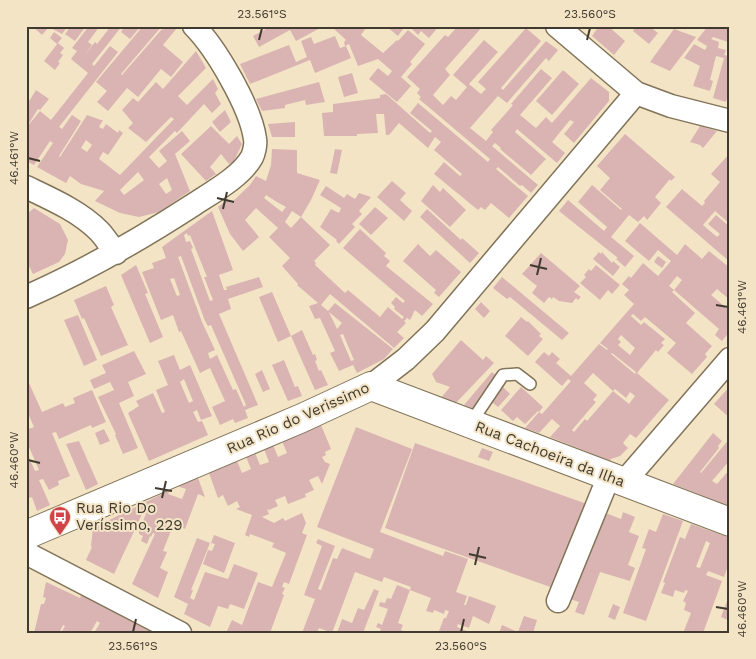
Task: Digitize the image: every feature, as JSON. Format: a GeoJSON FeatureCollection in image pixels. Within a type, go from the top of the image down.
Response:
{"type":"FeatureCollection","features":[{"type":"Feature","properties":{"kind":"street"},"geometry":{"type":"LineString","coordinates":[[26,297],[69,278],[149,234],[218,189],[241,170],[252,157],[256,141],[252,126],[238,94],[222,62],[194,26]]}},
{"type":"Feature","properties":{"kind":"street"},"geometry":{"type":"LineString","coordinates":[[556,26],[636,93],[671,106],[730,121]]}},
{"type":"Feature","properties":{"kind":"street","name":"Rua Rio do Verissimo"},"geometry":{"type":"LineString","coordinates":[[26,535],[302,418],[371,386],[406,360],[435,331],[636,93]]}},
{"type":"Feature","properties":{"kind":"street"},"geometry":{"type":"LineString","coordinates":[[26,187],[80,216],[99,231],[116,252]]}},
{"type":"Feature","properties":{"kind":"street"},"geometry":{"type":"LineString","coordinates":[[558,601],[616,479],[730,359]]}},
{"type":"Feature","properties":{"kind":"street","name":"Rua Cachoeira da Ilha"},"geometry":{"type":"LineString","coordinates":[[371,386],[730,522]]}},
{"type":"Feature","properties":{"kind":"street"},"geometry":{"type":"LineString","coordinates":[[26,553],[180,633]]}},
{"type":"Feature","properties":{"kind":"lane"},"geometry":{"type":"LineString","coordinates":[[470,424],[503,375],[517,374],[530,384]]}},
{"type":"Feature","properties":{"kind":"building"},"geometry":{"type":"Polygon","coordinates":[[[32,26],[68,26],[62,34],[49,27],[42,35],[32,26]]]}},
{"type":"Feature","properties":{"kind":"building"},"geometry":{"type":"Polygon","coordinates":[[[71,26],[86,26],[75,41],[65,34],[71,26]]]}},
{"type":"Feature","properties":{"kind":"building"},"geometry":{"type":"Polygon","coordinates":[[[89,26],[100,26],[88,42],[92,45],[84,56],[95,42],[97,44],[111,26],[122,26],[92,64],[94,66],[110,46],[118,52],[59,127],[62,129],[72,115],[81,121],[60,157],[87,115],[103,120],[99,127],[103,129],[106,124],[118,133],[119,130],[123,133],[108,155],[103,152],[99,159],[120,175],[174,119],[171,117],[146,142],[128,128],[133,123],[122,110],[133,98],[138,102],[156,82],[163,89],[196,51],[206,68],[178,96],[187,105],[213,79],[218,89],[215,93],[221,104],[212,113],[204,104],[177,133],[175,131],[149,157],[159,168],[167,161],[159,151],[182,131],[190,141],[175,154],[190,191],[159,212],[139,217],[120,213],[95,201],[104,191],[81,184],[70,176],[66,183],[37,167],[53,143],[50,141],[34,165],[26,161],[26,128],[40,111],[51,120],[88,73],[71,59],[77,51],[72,48],[89,26]],[[86,140],[81,148],[87,152],[92,145],[86,140]],[[138,172],[120,190],[124,195],[144,180],[138,172]],[[167,178],[159,184],[166,194],[172,190],[167,178]]]}},
{"type":"Feature","properties":{"kind":"building"},"geometry":{"type":"Polygon","coordinates":[[[125,26],[141,26],[130,39],[121,32],[125,26]]]}},
{"type":"Feature","properties":{"kind":"building"},"geometry":{"type":"Polygon","coordinates":[[[143,26],[162,26],[122,75],[162,29],[167,26],[175,26],[177,28],[163,45],[183,62],[171,77],[161,69],[138,97],[127,88],[108,111],[97,102],[107,91],[96,82],[143,26]]]}},
{"type":"Feature","properties":{"kind":"building"},"geometry":{"type":"Polygon","coordinates":[[[274,26],[324,26],[296,41],[290,30],[259,47],[253,36],[274,26]]]}},
{"type":"Feature","properties":{"kind":"building"},"geometry":{"type":"Polygon","coordinates":[[[333,26],[367,26],[361,35],[383,53],[408,30],[425,44],[410,62],[412,64],[401,77],[411,86],[397,102],[369,79],[378,68],[388,76],[392,71],[378,59],[358,66],[349,44],[345,46],[344,42],[346,40],[333,26]]]}},
{"type":"Feature","properties":{"kind":"building"},"geometry":{"type":"Polygon","coordinates":[[[386,26],[400,26],[403,29],[398,36],[386,26]]]}},
{"type":"Feature","properties":{"kind":"building"},"geometry":{"type":"Polygon","coordinates":[[[415,26],[439,26],[429,38],[421,31],[418,35],[412,29],[415,26]]]}},
{"type":"Feature","properties":{"kind":"building"},"geometry":{"type":"Polygon","coordinates":[[[458,26],[483,26],[445,69],[450,75],[433,95],[443,105],[451,96],[456,100],[467,87],[453,75],[484,40],[498,52],[469,84],[481,94],[486,89],[478,82],[526,28],[541,41],[501,88],[503,90],[546,41],[558,50],[549,61],[546,58],[507,103],[498,96],[470,128],[486,141],[493,132],[491,130],[541,69],[552,78],[520,115],[536,128],[546,117],[552,123],[591,78],[609,92],[609,101],[574,143],[564,134],[574,122],[570,120],[552,142],[565,153],[557,163],[517,129],[515,132],[546,159],[531,175],[495,143],[492,146],[538,185],[531,193],[498,167],[496,169],[528,196],[509,218],[491,203],[485,210],[481,207],[478,210],[434,174],[444,162],[460,176],[462,174],[434,150],[441,142],[435,137],[428,148],[399,123],[389,135],[386,135],[384,114],[376,114],[378,133],[357,134],[357,136],[324,136],[322,113],[333,112],[333,104],[380,98],[380,95],[386,94],[430,133],[432,131],[410,113],[418,103],[488,162],[490,159],[419,99],[421,97],[417,93],[420,89],[407,77],[445,35],[448,37],[458,26]]]}},
{"type":"Feature","properties":{"kind":"building"},"geometry":{"type":"Polygon","coordinates":[[[599,26],[608,26],[625,41],[614,55],[592,36],[599,26]]]}},
{"type":"Feature","properties":{"kind":"building"},"geometry":{"type":"Polygon","coordinates":[[[636,26],[649,26],[658,33],[649,44],[633,31],[636,26]]]}},
{"type":"Feature","properties":{"kind":"building"},"geometry":{"type":"Polygon","coordinates":[[[708,26],[730,26],[728,42],[713,37],[711,39],[719,42],[718,48],[726,50],[724,55],[730,56],[730,88],[726,102],[713,98],[724,58],[716,56],[710,80],[713,81],[710,91],[693,86],[700,66],[684,58],[694,44],[705,50],[707,46],[697,40],[708,26]]]}},
{"type":"Feature","properties":{"kind":"building"},"geometry":{"type":"Polygon","coordinates":[[[674,29],[696,37],[670,71],[650,62],[674,29]]]}},
{"type":"Feature","properties":{"kind":"building"},"geometry":{"type":"Polygon","coordinates":[[[54,32],[62,38],[57,44],[50,38],[54,32]]]}},
{"type":"Feature","properties":{"kind":"building"},"geometry":{"type":"Polygon","coordinates":[[[335,36],[340,48],[346,46],[351,58],[315,73],[310,60],[250,84],[240,64],[289,45],[296,62],[307,57],[301,41],[311,37],[314,44],[335,36]]]}},
{"type":"Feature","properties":{"kind":"building"},"geometry":{"type":"Polygon","coordinates":[[[58,43],[64,48],[60,53],[63,55],[58,62],[60,63],[55,70],[44,61],[58,43]]]}},
{"type":"Feature","properties":{"kind":"building"},"geometry":{"type":"Polygon","coordinates":[[[563,70],[579,84],[552,115],[536,101],[563,70]]]}},
{"type":"Feature","properties":{"kind":"building"},"geometry":{"type":"Polygon","coordinates":[[[352,73],[358,93],[344,97],[338,77],[352,73]]]}},
{"type":"Feature","properties":{"kind":"building"},"geometry":{"type":"Polygon","coordinates":[[[319,82],[325,102],[306,105],[305,100],[285,105],[285,108],[262,111],[256,99],[319,82]]]}},
{"type":"Feature","properties":{"kind":"building"},"geometry":{"type":"Polygon","coordinates":[[[36,90],[49,99],[40,110],[38,109],[26,128],[26,103],[28,103],[36,90]]]}},
{"type":"Feature","properties":{"kind":"building"},"geometry":{"type":"Polygon","coordinates":[[[225,110],[231,122],[220,132],[212,122],[225,110]]]}},
{"type":"Feature","properties":{"kind":"building"},"geometry":{"type":"Polygon","coordinates":[[[295,122],[295,137],[272,137],[268,124],[295,122]]]}},
{"type":"Feature","properties":{"kind":"building"},"geometry":{"type":"Polygon","coordinates":[[[211,126],[229,144],[237,136],[242,144],[234,161],[229,164],[221,154],[210,167],[216,174],[206,181],[181,154],[211,126]]]}},
{"type":"Feature","properties":{"kind":"building"},"geometry":{"type":"Polygon","coordinates":[[[700,126],[717,131],[703,148],[690,142],[700,126]]]}},
{"type":"Feature","properties":{"kind":"building"},"geometry":{"type":"Polygon","coordinates":[[[625,134],[675,177],[671,181],[670,179],[655,197],[661,203],[647,220],[644,216],[638,222],[629,215],[611,237],[634,256],[625,267],[616,259],[618,258],[559,211],[568,200],[604,231],[607,227],[578,202],[592,185],[622,209],[600,190],[610,178],[597,166],[625,134]]]}},
{"type":"Feature","properties":{"kind":"building"},"geometry":{"type":"Polygon","coordinates":[[[272,149],[297,150],[297,173],[320,180],[301,217],[330,245],[314,261],[315,265],[345,293],[348,290],[380,317],[388,307],[402,319],[404,317],[394,309],[395,307],[391,303],[396,297],[403,303],[405,301],[343,248],[360,229],[386,253],[384,256],[390,261],[386,266],[433,304],[422,316],[415,310],[410,320],[407,318],[404,321],[406,323],[397,332],[404,338],[394,348],[330,294],[321,305],[328,311],[335,303],[393,349],[384,359],[357,373],[353,365],[339,371],[330,353],[335,351],[320,318],[315,319],[309,306],[318,303],[297,285],[282,266],[290,258],[269,237],[278,228],[256,208],[245,220],[259,237],[243,251],[230,234],[218,207],[228,199],[231,203],[250,185],[256,176],[266,181],[271,165],[272,149]],[[266,195],[264,198],[282,212],[286,207],[266,195]],[[292,211],[285,222],[291,228],[301,217],[292,211]],[[329,312],[337,329],[342,323],[329,312]],[[343,334],[340,335],[351,361],[354,360],[343,334]]]}},
{"type":"Feature","properties":{"kind":"building"},"geometry":{"type":"Polygon","coordinates":[[[335,149],[342,150],[337,174],[330,173],[335,149]]]}},
{"type":"Feature","properties":{"kind":"building"},"geometry":{"type":"Polygon","coordinates":[[[730,153],[730,194],[727,196],[730,198],[730,224],[715,211],[703,225],[717,237],[720,234],[708,224],[716,215],[730,227],[730,262],[666,207],[682,189],[702,206],[720,182],[711,174],[730,153]]]}},
{"type":"Feature","properties":{"kind":"building"},"geometry":{"type":"Polygon","coordinates":[[[392,181],[406,193],[400,200],[412,211],[404,221],[377,197],[392,181]]]}},
{"type":"Feature","properties":{"kind":"building"},"geometry":{"type":"Polygon","coordinates":[[[433,185],[440,192],[443,188],[466,210],[450,227],[421,201],[433,185]]]}},
{"type":"Feature","properties":{"kind":"building"},"geometry":{"type":"Polygon","coordinates":[[[326,186],[344,198],[347,194],[355,199],[359,193],[371,197],[359,211],[362,214],[352,224],[355,227],[339,244],[337,240],[320,227],[331,209],[339,213],[341,208],[320,195],[326,186]]]}},
{"type":"Feature","properties":{"kind":"building"},"geometry":{"type":"Polygon","coordinates":[[[375,207],[388,218],[371,235],[359,224],[375,207]]]}},
{"type":"Feature","properties":{"kind":"building"},"geometry":{"type":"Polygon","coordinates":[[[34,208],[60,224],[68,240],[65,254],[59,262],[33,274],[26,260],[28,259],[26,255],[26,215],[34,208]]]}},
{"type":"Feature","properties":{"kind":"building"},"geometry":{"type":"Polygon","coordinates":[[[427,209],[461,240],[462,238],[479,253],[470,263],[420,217],[427,209]]]}},
{"type":"Feature","properties":{"kind":"building"},"geometry":{"type":"Polygon","coordinates":[[[212,211],[233,270],[219,275],[224,290],[227,290],[226,287],[259,277],[263,287],[228,299],[231,309],[219,314],[258,405],[245,410],[248,418],[235,423],[233,419],[220,425],[212,407],[225,401],[210,368],[200,373],[181,331],[179,332],[173,315],[161,320],[142,272],[154,268],[152,263],[166,258],[162,247],[212,211]],[[187,233],[184,235],[186,242],[190,241],[193,248],[191,249],[210,301],[213,300],[204,277],[207,277],[190,235],[188,236],[187,233]],[[181,256],[178,257],[202,322],[215,350],[208,353],[210,359],[217,355],[233,390],[236,389],[244,407],[246,405],[211,325],[208,326],[205,321],[181,256]],[[174,278],[170,279],[177,296],[180,295],[174,278]]]}},
{"type":"Feature","properties":{"kind":"building"},"geometry":{"type":"Polygon","coordinates":[[[640,223],[677,255],[685,244],[702,259],[709,251],[730,268],[730,300],[717,289],[711,295],[730,311],[730,331],[722,341],[715,335],[719,329],[674,290],[672,292],[695,313],[686,323],[712,346],[705,354],[707,357],[692,374],[667,353],[676,343],[645,317],[641,321],[633,314],[631,316],[641,325],[644,322],[665,339],[661,343],[664,345],[658,352],[656,350],[637,373],[669,400],[636,438],[630,434],[623,443],[628,448],[620,456],[610,461],[550,437],[560,426],[552,419],[539,433],[525,428],[539,412],[542,414],[571,381],[568,379],[562,386],[535,362],[544,352],[549,356],[552,352],[560,359],[556,363],[571,376],[599,344],[607,350],[600,343],[634,304],[624,295],[629,290],[622,284],[629,276],[631,278],[643,263],[658,276],[671,261],[658,250],[649,261],[625,241],[640,223]],[[677,276],[669,286],[674,290],[682,280],[677,276]],[[621,335],[618,339],[621,342],[618,345],[630,355],[635,348],[621,335]],[[611,354],[635,374],[636,372],[611,354]],[[593,373],[584,383],[597,395],[593,400],[596,402],[572,430],[574,432],[585,419],[587,421],[613,391],[593,373]],[[615,389],[613,391],[629,404],[635,396],[630,392],[626,398],[615,389]]]}},
{"type":"Feature","properties":{"kind":"building"},"geometry":{"type":"Polygon","coordinates":[[[418,244],[430,256],[436,250],[461,272],[439,297],[434,293],[436,290],[403,261],[418,244]]]}},
{"type":"Feature","properties":{"kind":"building"},"geometry":{"type":"Polygon","coordinates":[[[599,252],[601,254],[602,252],[612,263],[613,261],[620,267],[613,276],[593,259],[599,252]]]}},
{"type":"Feature","properties":{"kind":"building"},"geometry":{"type":"Polygon","coordinates":[[[541,253],[580,286],[574,292],[581,297],[578,300],[576,298],[572,303],[549,297],[544,303],[532,293],[537,286],[522,274],[541,253]]]}},
{"type":"Feature","properties":{"kind":"building"},"geometry":{"type":"Polygon","coordinates":[[[658,256],[666,262],[662,268],[654,262],[658,256]]]}},
{"type":"Feature","properties":{"kind":"building"},"geometry":{"type":"Polygon","coordinates":[[[136,265],[148,293],[145,294],[163,337],[150,343],[121,275],[136,265]]]}},
{"type":"Feature","properties":{"kind":"building"},"geometry":{"type":"Polygon","coordinates":[[[596,265],[620,285],[612,294],[608,290],[600,300],[580,283],[586,277],[584,275],[589,269],[591,271],[596,265]]]}},
{"type":"Feature","properties":{"kind":"building"},"geometry":{"type":"Polygon","coordinates":[[[502,277],[569,333],[562,340],[510,297],[507,299],[493,288],[502,277]]]}},
{"type":"Feature","properties":{"kind":"building"},"geometry":{"type":"Polygon","coordinates":[[[106,286],[114,305],[111,307],[128,345],[101,356],[74,300],[106,286]]]}},
{"type":"Feature","properties":{"kind":"building"},"geometry":{"type":"Polygon","coordinates":[[[272,292],[291,336],[278,342],[259,297],[272,292]]]}},
{"type":"Feature","properties":{"kind":"building"},"geometry":{"type":"Polygon","coordinates":[[[481,302],[490,311],[484,318],[475,309],[481,302]]]}},
{"type":"Feature","properties":{"kind":"building"},"geometry":{"type":"Polygon","coordinates":[[[78,315],[97,360],[84,366],[64,320],[78,315]]]}},
{"type":"Feature","properties":{"kind":"building"},"geometry":{"type":"Polygon","coordinates":[[[521,317],[541,334],[539,336],[543,339],[528,356],[505,336],[521,317]]]}},
{"type":"Feature","properties":{"kind":"building"},"geometry":{"type":"Polygon","coordinates":[[[302,330],[313,355],[315,354],[317,360],[315,361],[319,371],[321,370],[328,385],[315,390],[291,336],[302,330]]]}},
{"type":"Feature","properties":{"kind":"building"},"geometry":{"type":"Polygon","coordinates":[[[461,340],[483,360],[486,356],[494,363],[454,405],[440,399],[450,387],[436,382],[432,374],[461,340]]]}},
{"type":"Feature","properties":{"kind":"building"},"geometry":{"type":"Polygon","coordinates":[[[134,351],[146,374],[128,382],[134,396],[119,403],[138,448],[123,454],[116,434],[98,397],[114,390],[110,382],[94,389],[90,380],[106,373],[102,365],[134,351]]]}},
{"type":"Feature","properties":{"kind":"building"},"geometry":{"type":"Polygon","coordinates":[[[174,355],[180,370],[190,365],[212,416],[201,420],[197,410],[193,412],[198,422],[202,421],[208,435],[149,461],[128,413],[139,406],[136,401],[153,393],[162,413],[165,412],[156,390],[168,385],[158,361],[174,355]],[[184,379],[180,382],[189,403],[193,401],[184,379]]]}},
{"type":"Feature","properties":{"kind":"building"},"geometry":{"type":"Polygon","coordinates":[[[284,360],[295,387],[298,386],[302,396],[288,401],[272,365],[284,360]]]}},
{"type":"Feature","properties":{"kind":"building"},"geometry":{"type":"Polygon","coordinates":[[[262,370],[270,389],[263,392],[255,374],[262,370]]]}},
{"type":"Feature","properties":{"kind":"building"},"geometry":{"type":"Polygon","coordinates":[[[492,372],[503,381],[500,384],[510,394],[498,407],[483,395],[473,409],[464,405],[492,372]]]}},
{"type":"Feature","properties":{"kind":"building"},"geometry":{"type":"Polygon","coordinates":[[[29,383],[42,412],[63,403],[65,407],[75,403],[73,398],[92,390],[106,422],[92,428],[91,425],[59,439],[56,432],[52,433],[70,476],[58,481],[59,485],[49,490],[43,479],[39,480],[50,505],[37,511],[32,497],[26,499],[26,451],[35,471],[39,470],[26,440],[26,430],[34,427],[26,409],[26,384],[29,383]]]}},
{"type":"Feature","properties":{"kind":"building"},"geometry":{"type":"Polygon","coordinates":[[[730,386],[730,418],[714,404],[730,386]]]}},
{"type":"Feature","properties":{"kind":"building"},"geometry":{"type":"Polygon","coordinates":[[[521,387],[543,407],[525,424],[517,417],[513,421],[501,410],[521,387]]]}},
{"type":"Feature","properties":{"kind":"building"},"geometry":{"type":"Polygon","coordinates":[[[321,425],[331,449],[325,452],[326,455],[322,457],[325,462],[330,464],[322,484],[318,476],[309,480],[314,490],[305,494],[306,497],[288,504],[285,496],[275,500],[278,506],[267,509],[269,514],[262,517],[274,523],[283,518],[285,521],[302,513],[306,523],[302,533],[307,535],[289,584],[284,582],[282,587],[285,588],[282,594],[284,595],[270,633],[226,633],[232,620],[242,625],[258,582],[272,587],[286,553],[272,547],[274,543],[250,534],[249,537],[245,535],[252,515],[236,509],[240,507],[237,501],[228,506],[223,495],[218,498],[209,473],[237,461],[242,473],[251,469],[246,457],[255,453],[260,465],[269,462],[264,449],[273,445],[278,457],[287,453],[282,441],[321,425]]]}},
{"type":"Feature","properties":{"kind":"building"},"geometry":{"type":"Polygon","coordinates":[[[356,427],[412,449],[380,532],[443,556],[445,551],[468,559],[456,592],[467,596],[464,605],[466,605],[469,596],[496,606],[489,624],[473,616],[469,628],[458,624],[457,627],[472,633],[443,633],[439,631],[449,611],[445,610],[444,614],[434,610],[433,613],[426,611],[431,598],[410,590],[411,587],[384,577],[382,582],[355,572],[332,633],[319,628],[317,633],[302,633],[315,599],[304,595],[322,546],[316,543],[318,539],[335,546],[318,589],[321,590],[333,558],[337,559],[342,548],[370,559],[374,549],[317,527],[356,427]]]}},
{"type":"Feature","properties":{"kind":"building"},"geometry":{"type":"Polygon","coordinates":[[[104,429],[110,441],[100,445],[95,433],[104,429]]]}},
{"type":"Feature","properties":{"kind":"building"},"geometry":{"type":"Polygon","coordinates":[[[713,433],[722,441],[718,446],[719,448],[700,472],[730,438],[730,460],[712,481],[717,484],[730,469],[730,501],[726,505],[673,484],[713,433]]]}},
{"type":"Feature","properties":{"kind":"building"},"geometry":{"type":"Polygon","coordinates":[[[79,441],[98,484],[86,490],[66,444],[79,441]]]}},
{"type":"Feature","properties":{"kind":"building"},"geometry":{"type":"Polygon","coordinates":[[[415,443],[587,504],[556,589],[385,528],[415,443]]]}},
{"type":"Feature","properties":{"kind":"building"},"geometry":{"type":"Polygon","coordinates":[[[482,448],[493,452],[489,461],[478,457],[482,448]]]}},
{"type":"Feature","properties":{"kind":"building"},"geometry":{"type":"Polygon","coordinates":[[[198,478],[205,497],[198,494],[185,529],[179,526],[181,520],[176,518],[163,551],[167,552],[160,568],[168,572],[158,598],[132,584],[155,534],[153,533],[150,536],[147,544],[141,541],[143,536],[139,534],[139,531],[147,511],[144,510],[114,574],[86,560],[92,547],[93,528],[170,490],[168,494],[182,499],[186,489],[177,486],[198,478]]]}},
{"type":"Feature","properties":{"kind":"building"},"geometry":{"type":"Polygon","coordinates":[[[598,510],[621,519],[623,512],[635,517],[629,532],[639,536],[628,565],[635,568],[630,581],[600,572],[584,615],[575,612],[579,602],[564,597],[598,510]]]}},
{"type":"Feature","properties":{"kind":"building"},"geometry":{"type":"Polygon","coordinates":[[[663,514],[683,521],[646,621],[623,613],[646,549],[642,548],[649,529],[656,532],[663,514]]]}},
{"type":"Feature","properties":{"kind":"building"},"geometry":{"type":"Polygon","coordinates":[[[691,524],[730,538],[730,560],[724,577],[708,571],[706,575],[722,581],[703,633],[683,633],[691,613],[684,610],[686,603],[683,601],[688,591],[685,590],[684,593],[675,590],[673,597],[661,593],[665,583],[663,582],[680,537],[685,539],[691,524]],[[706,541],[696,567],[700,568],[710,543],[706,541]]]}},
{"type":"Feature","properties":{"kind":"building"},"geometry":{"type":"Polygon","coordinates":[[[214,535],[235,543],[224,573],[203,564],[208,550],[212,551],[215,544],[211,543],[214,535]]]}},
{"type":"Feature","properties":{"kind":"building"},"geometry":{"type":"Polygon","coordinates":[[[197,538],[210,543],[191,590],[193,590],[190,598],[194,600],[205,572],[228,579],[234,564],[258,573],[244,609],[230,604],[228,609],[218,606],[210,627],[184,614],[188,604],[174,597],[197,538]]]}},
{"type":"Feature","properties":{"kind":"building"},"geometry":{"type":"Polygon","coordinates":[[[46,582],[80,598],[81,595],[153,633],[94,633],[100,623],[97,621],[90,633],[61,633],[65,626],[63,625],[59,633],[34,633],[41,604],[44,604],[46,598],[43,597],[46,582]]]}},
{"type":"Feature","properties":{"kind":"building"},"geometry":{"type":"Polygon","coordinates":[[[397,585],[410,590],[398,623],[403,625],[401,630],[407,633],[379,633],[381,629],[376,627],[378,623],[382,625],[388,609],[379,606],[380,602],[385,603],[387,598],[391,599],[397,585]]]}},
{"type":"Feature","properties":{"kind":"building"},"geometry":{"type":"Polygon","coordinates":[[[374,589],[379,591],[363,633],[337,633],[342,619],[352,623],[358,608],[364,610],[374,589]]]}},
{"type":"Feature","properties":{"kind":"building"},"geometry":{"type":"Polygon","coordinates":[[[730,593],[730,621],[721,617],[730,593]]]}},
{"type":"Feature","properties":{"kind":"building"},"geometry":{"type":"Polygon","coordinates":[[[613,604],[620,607],[615,620],[608,617],[613,604]]]}},
{"type":"Feature","properties":{"kind":"building"},"geometry":{"type":"Polygon","coordinates":[[[524,616],[537,620],[533,633],[499,633],[502,625],[518,632],[524,616]]]}},
{"type":"Feature","properties":{"kind":"place","name":"Rua Rio Do Veríssimo, 229"},"geometry":{"type":"Point","coordinates":[60,536]}}]}
